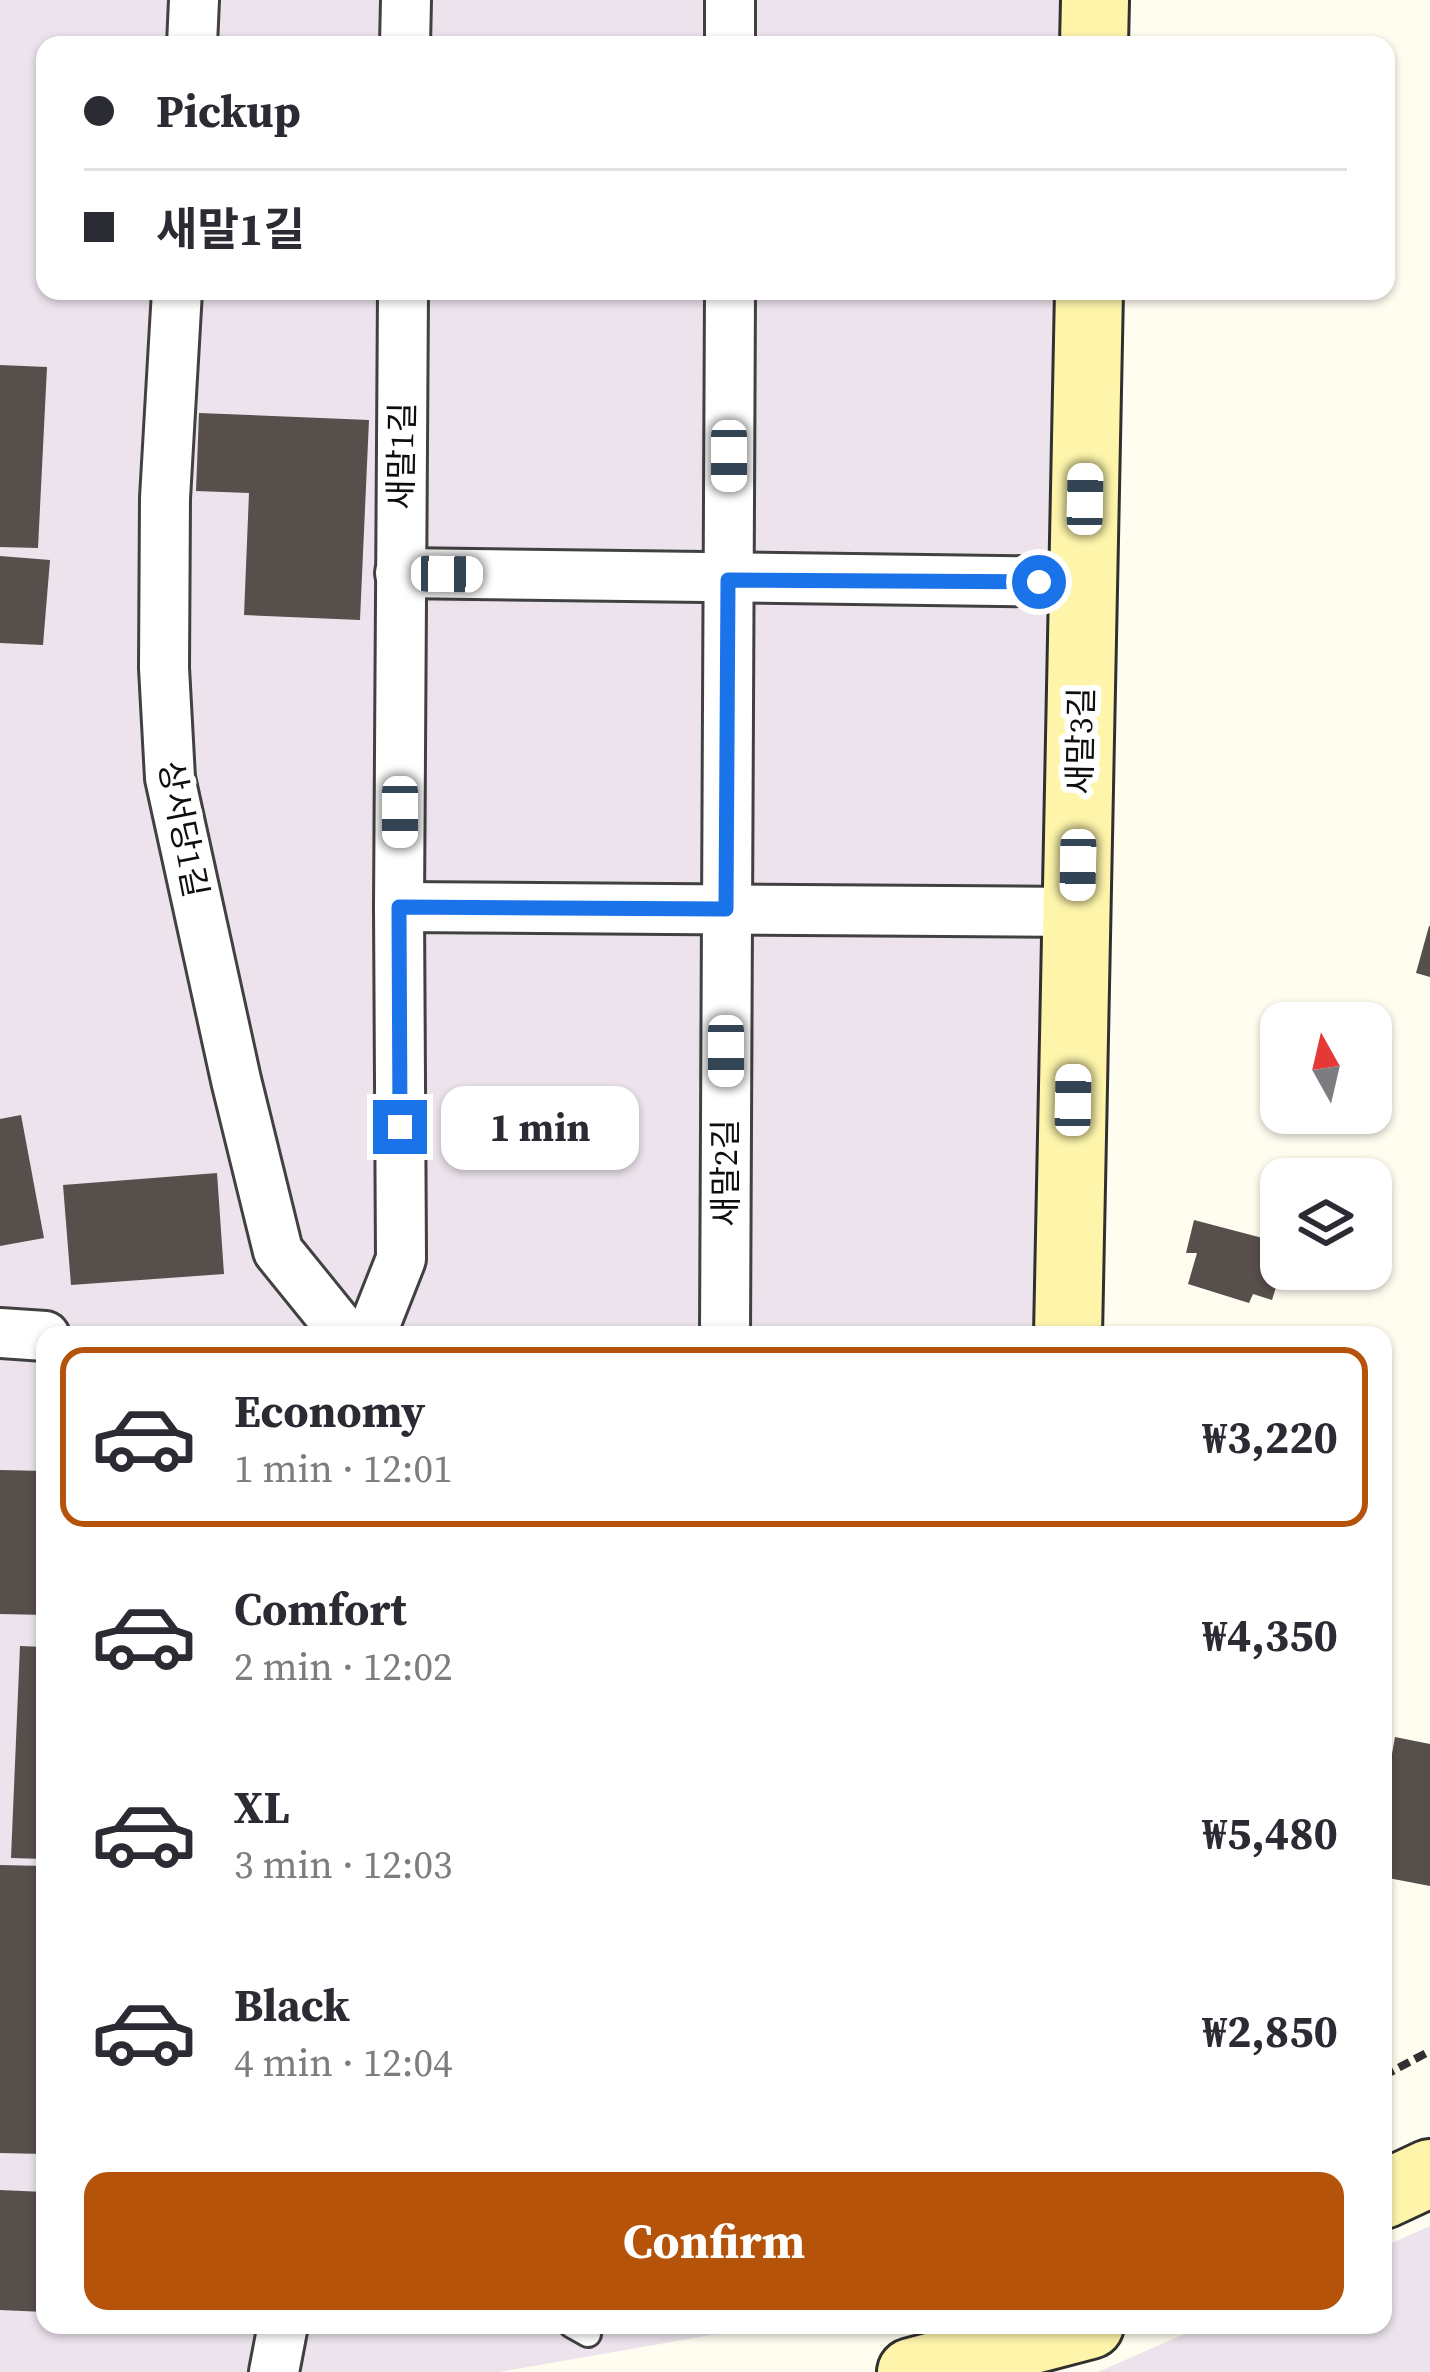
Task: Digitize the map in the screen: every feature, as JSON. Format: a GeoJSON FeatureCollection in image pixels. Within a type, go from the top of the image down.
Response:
{"type":"FeatureCollection","features":[{"type":"Feature","properties":{"kind":"street"},"geometry":{"type":"LineString","coordinates":[[192,36],[194,0]]}},
{"type":"Feature","properties":{"kind":"street"},"geometry":{"type":"LineString","coordinates":[[405,36],[406,0]]}},
{"type":"Feature","properties":{"kind":"street"},"geometry":{"type":"LineString","coordinates":[[730,0],[730,36]]}},
{"type":"Feature","properties":{"kind":"street"},"geometry":{"type":"LineString","coordinates":[[1094,36],[1095,0]]}},
{"type":"Feature","properties":{"kind":"street","name":"상서당1길"},"geometry":{"type":"LineString","coordinates":[[177,300],[165,498],[164,668],[170,778],[278,1251],[339,1326]]}},
{"type":"Feature","properties":{"kind":"street","name":"새말1길"},"geometry":{"type":"LineString","coordinates":[[375,1326],[401,1259],[403,300]]}},
{"type":"Feature","properties":{"kind":"street","name":"새말2길"},"geometry":{"type":"LineString","coordinates":[[725,1326],[730,300]]}},
{"type":"Feature","properties":{"kind":"street","name":"새말3길"},"geometry":{"type":"LineString","coordinates":[[1068,1326],[1089,300]]}},
{"type":"Feature","properties":{"kind":"street"},"geometry":{"type":"LineString","coordinates":[[400,573],[1083,582]]}},
{"type":"Feature","properties":{"kind":"street"},"geometry":{"type":"LineString","coordinates":[[399,907],[1077,912]]}},
{"type":"Feature","properties":{"kind":"street"},"geometry":{"type":"LineString","coordinates":[[0,1333],[36,1335]]}},
{"type":"Feature","properties":{"kind":"street"},"geometry":{"type":"LineString","coordinates":[[1392,2191],[1430,2173]]}},
{"type":"Feature","properties":{"kind":"street"},"geometry":{"type":"LineString","coordinates":[[274,2372],[281,2334]]}},
{"type":"Feature","properties":{"kind":"street"},"geometry":{"type":"LineString","coordinates":[[911,2372],[1068,2339]]}},
{"type":"Feature","properties":{"kind":"path"},"geometry":{"type":"LineString","coordinates":[[1392,2071],[1430,2051]]}},
{"type":"Feature","properties":{"kind":"shaded area"},"geometry":{"type":"Polygon","coordinates":[[[0,0],[1072,0],[1072,36],[36,36],[36,300],[1072,300],[1067,1326],[36,1326],[36,2334],[716,2334],[499,2372],[0,2372],[0,0]]]}},
{"type":"Feature","properties":{"kind":"shaded area"},"geometry":{"type":"Polygon","coordinates":[[[1430,2226],[1430,2372],[1098,2372],[1185,2334],[1392,2334],[1392,2243],[1430,2226]]]}},
{"type":"Feature","properties":{"kind":"building"},"geometry":{"type":"Polygon","coordinates":[[[0,365],[47,367],[38,548],[0,547],[0,365]]]}},
{"type":"Feature","properties":{"kind":"building"},"geometry":{"type":"Polygon","coordinates":[[[199,413],[369,420],[360,620],[244,615],[249,493],[196,491],[199,413]]]}},
{"type":"Feature","properties":{"kind":"building"},"geometry":{"type":"Polygon","coordinates":[[[0,556],[50,560],[43,645],[0,643],[0,556]]]}},
{"type":"Feature","properties":{"kind":"building"},"geometry":{"type":"Polygon","coordinates":[[[1430,926],[1430,977],[1416,973],[1430,926]]]}},
{"type":"Feature","properties":{"kind":"building"},"geometry":{"type":"Polygon","coordinates":[[[21,1115],[44,1238],[0,1246],[0,1119],[21,1115]]]}},
{"type":"Feature","properties":{"kind":"building"},"geometry":{"type":"Polygon","coordinates":[[[217,1173],[224,1274],[71,1285],[63,1185],[217,1173]]]}},
{"type":"Feature","properties":{"kind":"building"},"geometry":{"type":"Polygon","coordinates":[[[1194,1220],[1260,1237],[1260,1290],[1275,1290],[1272,1300],[1253,1294],[1249,1303],[1188,1284],[1197,1253],[1186,1253],[1194,1220]]]}},
{"type":"Feature","properties":{"kind":"building"},"geometry":{"type":"Polygon","coordinates":[[[0,1470],[36,1471],[36,1615],[0,1614],[0,1470]]]}},
{"type":"Feature","properties":{"kind":"building"},"geometry":{"type":"Polygon","coordinates":[[[20,1646],[36,1647],[36,1859],[11,1858],[20,1646]]]}},
{"type":"Feature","properties":{"kind":"building"},"geometry":{"type":"Polygon","coordinates":[[[1395,1737],[1430,1744],[1430,1886],[1392,1879],[1395,1737]]]}},
{"type":"Feature","properties":{"kind":"building"},"geometry":{"type":"Polygon","coordinates":[[[0,1865],[36,1866],[36,2154],[0,2153],[0,1865]]]}},
{"type":"Feature","properties":{"kind":"building"},"geometry":{"type":"Polygon","coordinates":[[[0,2190],[36,2192],[36,2312],[0,2310],[0,2190]]]}},
{"type":"Feature","properties":{"kind":"route"},"geometry":{"type":"LineString","coordinates":[[400,1127],[399,907],[726,909],[728,580],[1039,582]]}}]}
